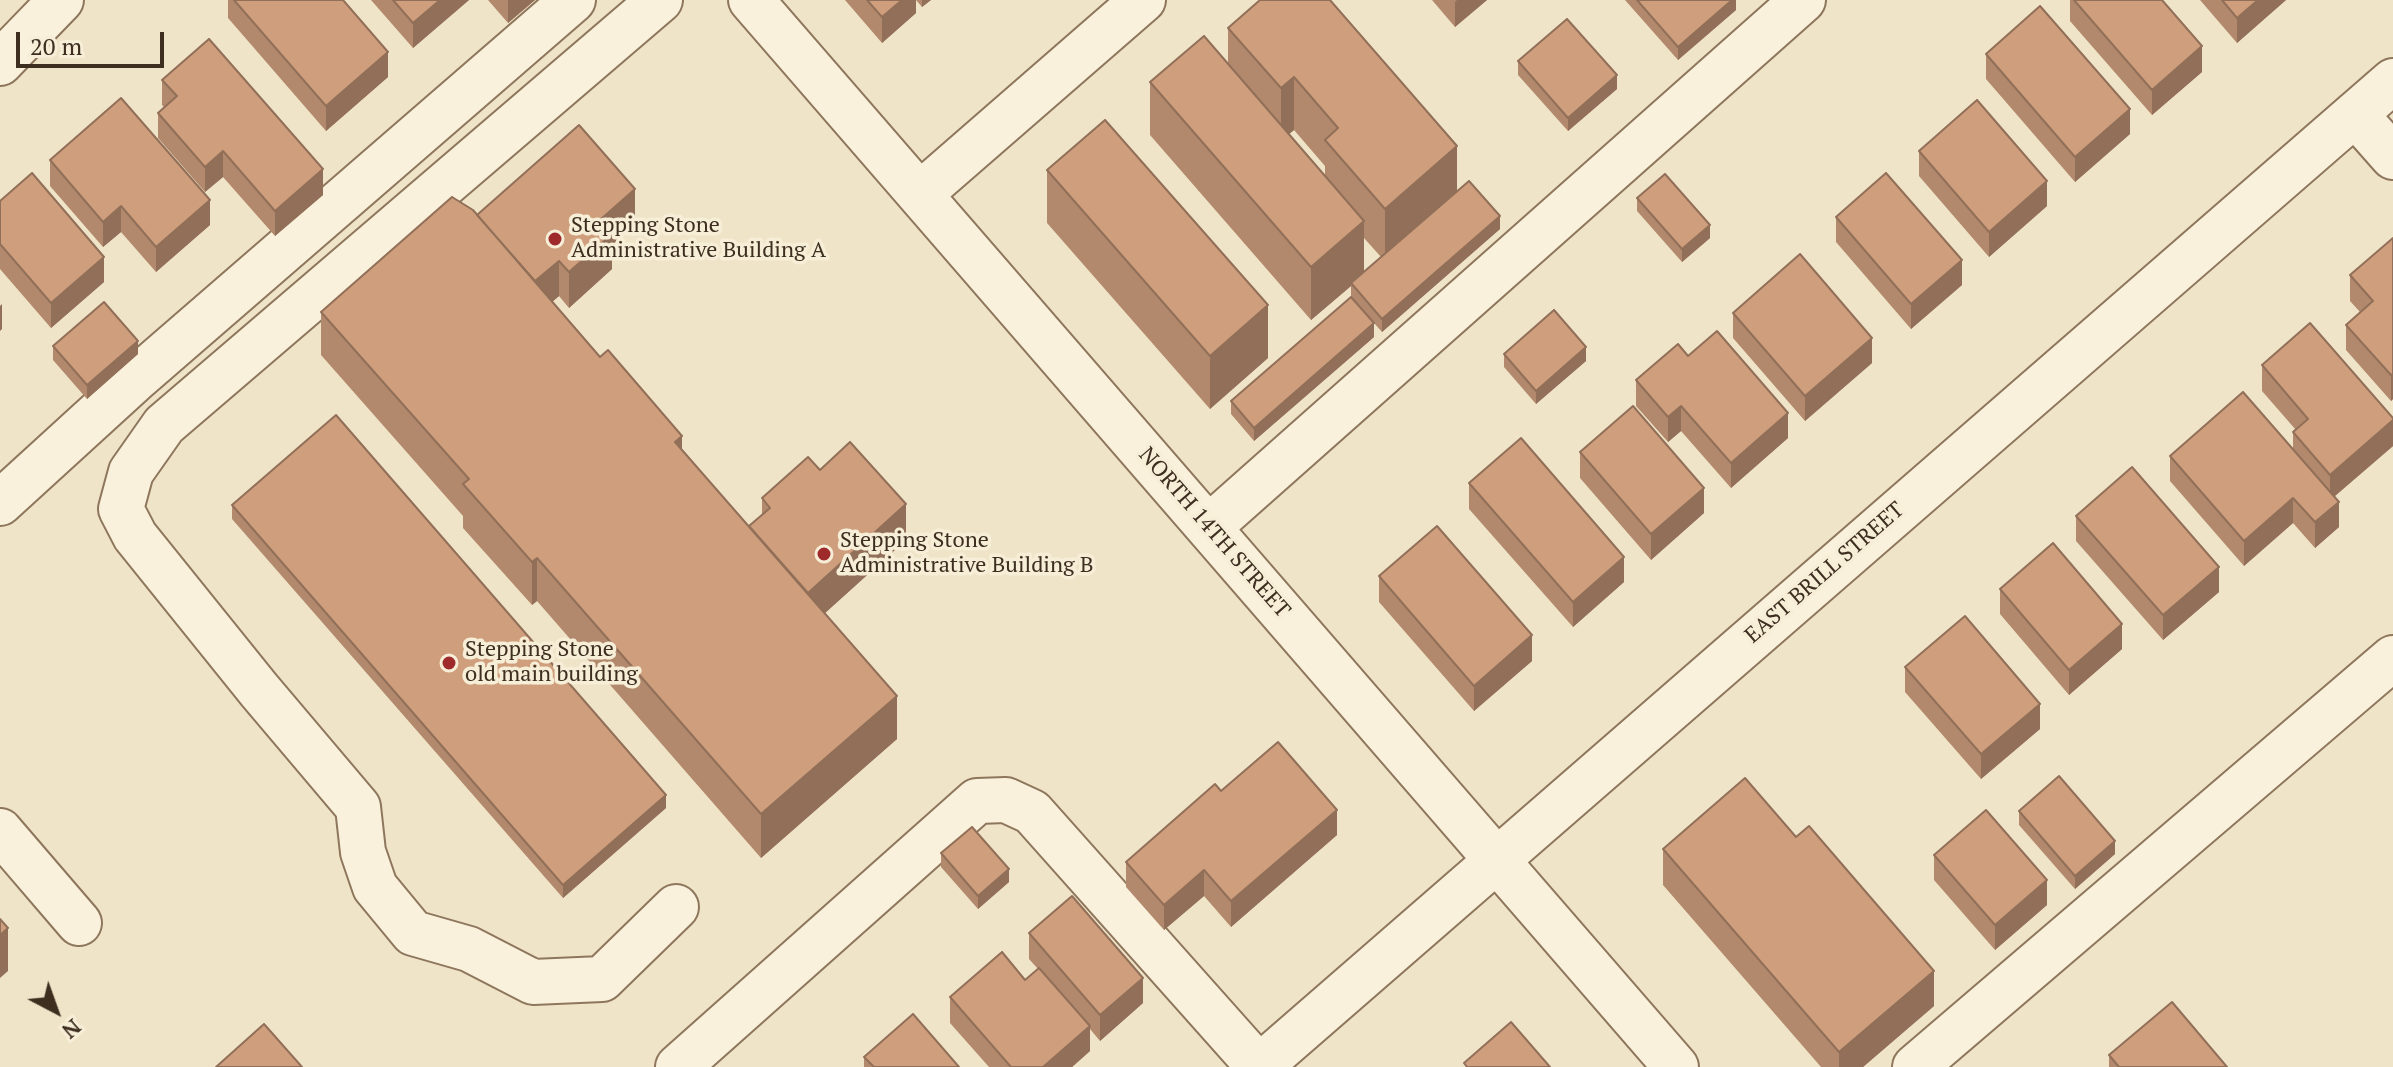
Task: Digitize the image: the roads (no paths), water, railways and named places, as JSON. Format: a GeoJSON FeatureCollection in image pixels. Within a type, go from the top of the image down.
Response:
{"type":"FeatureCollection","features":[{"type":"Feature","properties":{"kind":"street"},"geometry":{"type":"LineString","coordinates":[[0,63],[61,0]]}},
{"type":"Feature","properties":{"kind":"street"},"geometry":{"type":"LineString","coordinates":[[0,503],[138,377],[573,0]]}},
{"type":"Feature","properties":{"kind":"street"},"geometry":{"type":"LineString","coordinates":[[660,0],[164,425],[131,472],[121,509],[135,536],[358,807],[363,852],[375,887],[413,933],[469,949],[533,982],[602,979],[676,907]]}},
{"type":"Feature","properties":{"kind":"street","name":"NORTH 14TH STREET"},"geometry":{"type":"LineString","coordinates":[[751,0],[1676,1067]]}},
{"type":"Feature","properties":{"kind":"street"},"geometry":{"type":"LineString","coordinates":[[920,194],[1143,0]]}},
{"type":"Feature","properties":{"kind":"street"},"geometry":{"type":"LineString","coordinates":[[1209,527],[1803,0]]}},
{"type":"Feature","properties":{"kind":"street","name":"EAST BRILL STREET"},"geometry":{"type":"LineString","coordinates":[[1259,1067],[2393,81]]}},
{"type":"Feature","properties":{"kind":"street"},"geometry":{"type":"LineString","coordinates":[[2355,114],[2393,157]]}},
{"type":"Feature","properties":{"kind":"street"},"geometry":{"type":"LineString","coordinates":[[1915,1067],[2393,658]]}},
{"type":"Feature","properties":{"kind":"street"},"geometry":{"type":"LineString","coordinates":[[678,1067],[977,801],[1006,800],[1032,812],[1259,1067]]}},
{"type":"Feature","properties":{"kind":"street"},"geometry":{"type":"LineString","coordinates":[[0,831],[79,923]]}},
{"type":"Feature","properties":{"kind":"place","name":"Stepping Stone Administrative Building A"},"geometry":{"type":"Point","coordinates":[555,239]}},
{"type":"Feature","properties":{"kind":"place","name":"Stepping Stone Administrative Building B"},"geometry":{"type":"Point","coordinates":[824,554]}},
{"type":"Feature","properties":{"kind":"place","name":"Stepping Stone old main building"},"geometry":{"type":"Point","coordinates":[449,663]}}]}
